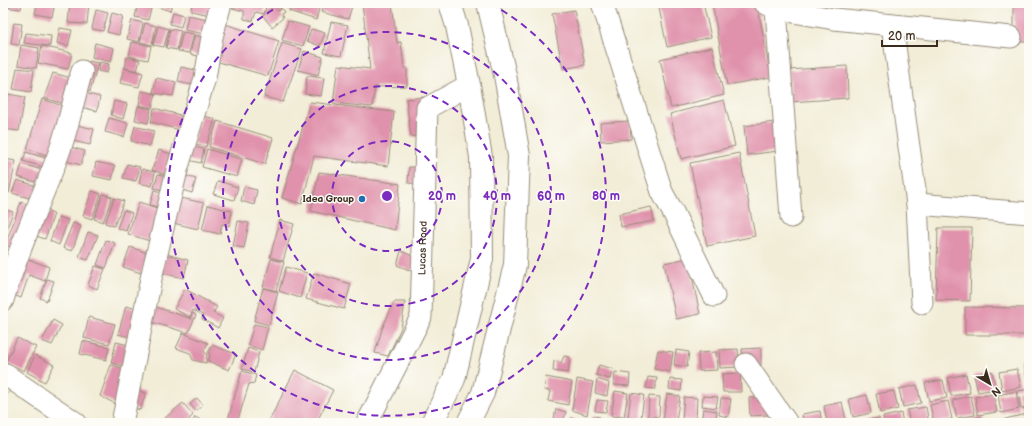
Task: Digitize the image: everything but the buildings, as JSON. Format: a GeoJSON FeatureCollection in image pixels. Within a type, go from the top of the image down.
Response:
{"type":"FeatureCollection","features":[{"type":"Feature","properties":{"kind":"main road"},"geometry":{"type":"LineString","coordinates":[[432,423],[454,379],[482,259],[481,157],[469,85],[457,26],[450,3]]}},
{"type":"Feature","properties":{"kind":"main road"},"geometry":{"type":"LineString","coordinates":[[468,423],[484,394],[515,265],[519,156],[505,75],[488,3]]}},
{"type":"Feature","properties":{"kind":"street"},"geometry":{"type":"LineString","coordinates":[[122,423],[152,274],[177,170],[205,78],[212,37],[221,3]]}},
{"type":"Feature","properties":{"kind":"street"},"geometry":{"type":"LineString","coordinates":[[602,3],[662,192],[714,296]]}},
{"type":"Feature","properties":{"kind":"street"},"geometry":{"type":"LineString","coordinates":[[790,217],[771,6],[834,19],[1011,37]]}},
{"type":"Feature","properties":{"kind":"street"},"geometry":{"type":"LineString","coordinates":[[892,25],[917,204],[922,303]]}},
{"type":"Feature","properties":{"kind":"street"},"geometry":{"type":"LineString","coordinates":[[3,300],[23,241],[36,215],[69,124],[82,70]]}},
{"type":"Feature","properties":{"kind":"street","name":"Lucas Road"},"geometry":{"type":"LineString","coordinates":[[368,423],[421,317],[426,108],[469,85]]}},
{"type":"Feature","properties":{"kind":"street"},"geometry":{"type":"LineString","coordinates":[[917,204],[1029,213]]}},
{"type":"Feature","properties":{"kind":"street"},"geometry":{"type":"LineString","coordinates":[[746,364],[787,423]]}},
{"type":"Feature","properties":{"kind":"street"},"geometry":{"type":"LineString","coordinates":[[3,373],[76,423]]}},
{"type":"Feature","properties":{"kind":"place","name":"Idea Group"},"geometry":{"type":"Point","coordinates":[362,199]}}]}
